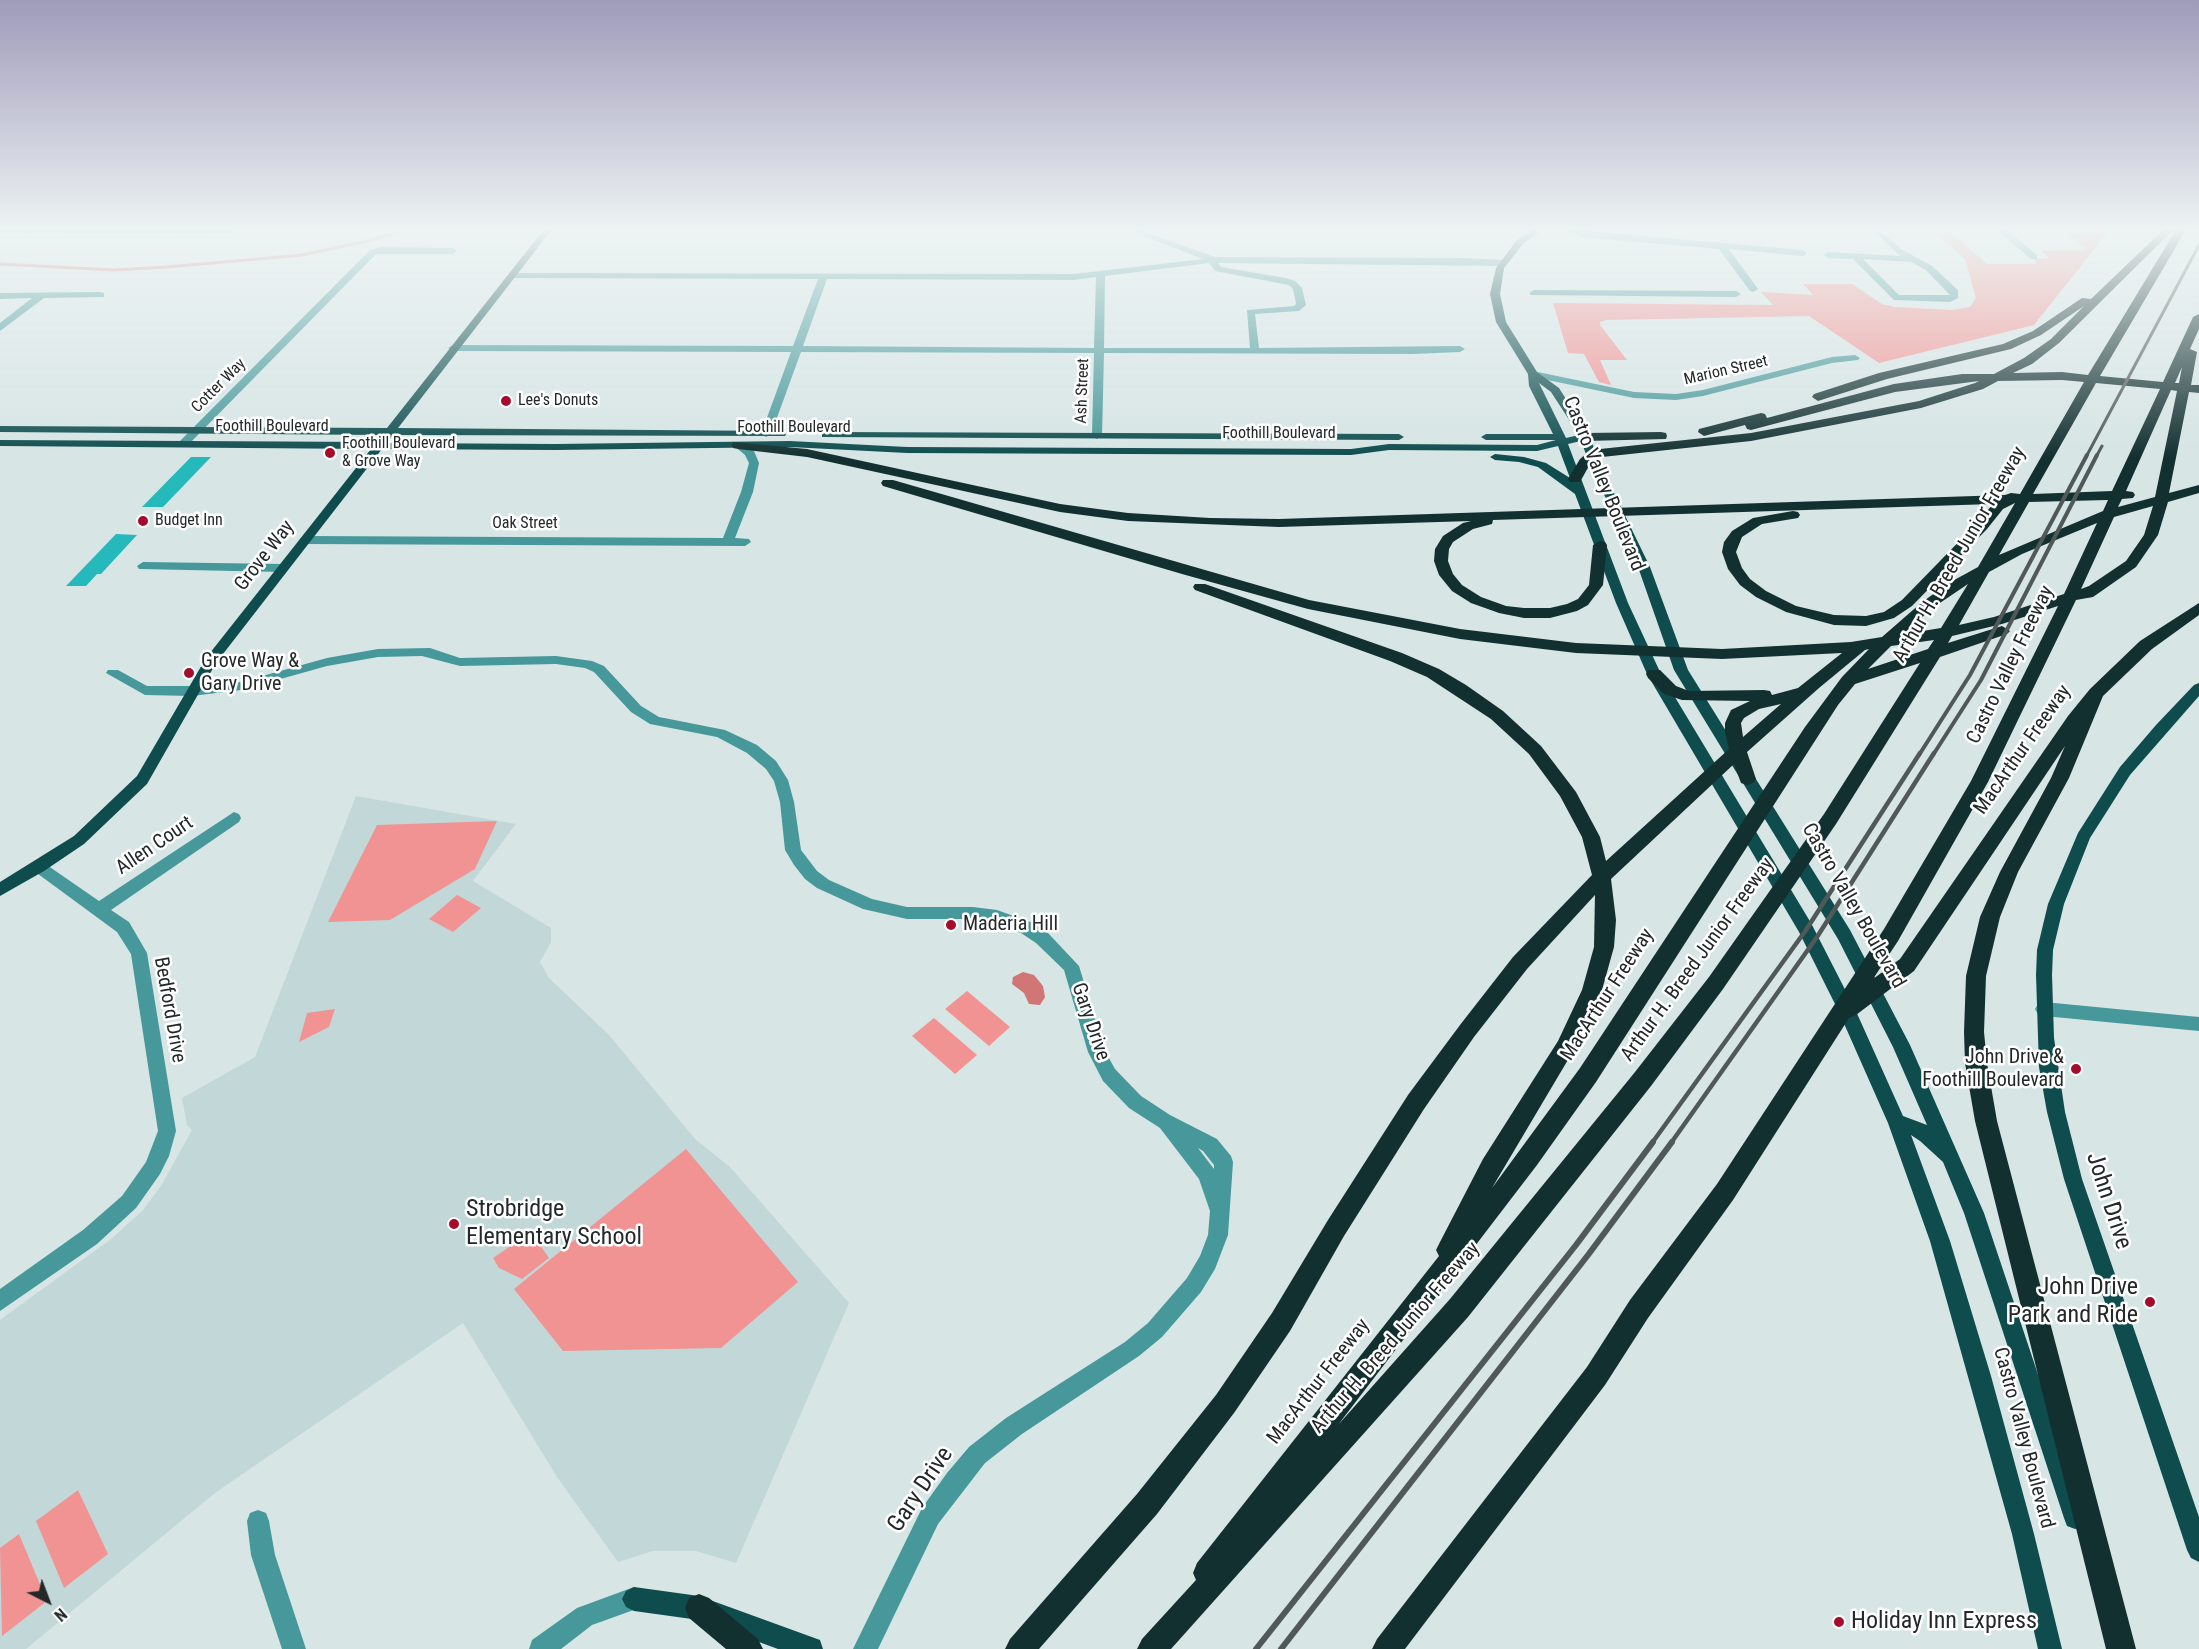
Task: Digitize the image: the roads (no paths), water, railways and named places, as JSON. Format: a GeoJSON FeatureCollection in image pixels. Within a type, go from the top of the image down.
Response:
{"type":"FeatureCollection","features":[{"type":"Feature","properties":{"kind":"highway"},"geometry":{"type":"LineString","coordinates":[[1704,432],[1761,417],[1875,378],[1977,356],[2014,344],[2047,327],[2078,305]]}},
{"type":"Feature","properties":{"kind":"highway"},"geometry":{"type":"LineString","coordinates":[[1575,479],[1582,466],[1592,456],[1741,439],[1858,418],[1931,402],[1979,386],[2011,371],[2043,351],[2091,305]]}},
{"type":"Feature","properties":{"kind":"highway","name":"Arthur H. Breed Junior Freeway"},"geometry":{"type":"LineString","coordinates":[[1150,1649],[1402,1374],[1459,1308],[1649,1070],[1755,929],[1822,832],[1900,710],[2136,305]]}},
{"type":"Feature","properties":{"kind":"highway"},"geometry":{"type":"LineString","coordinates":[[1747,779],[1733,733],[1733,723],[1737,714],[1754,705],[1833,685],[2035,620],[2096,589],[2131,564],[2154,530],[2198,319]]}},
{"type":"Feature","properties":{"kind":"highway","name":"Castro Valley Freeway"},"geometry":{"type":"LineString","coordinates":[[1837,1018],[1891,935],[1968,800],[2041,660],[2198,319]]}},
{"type":"Feature","properties":{"kind":"highway"},"geometry":{"type":"LineString","coordinates":[[1585,437],[1704,432],[1761,424],[1903,386],[1995,376],[2056,376],[2199,389]]}},
{"type":"Feature","properties":{"kind":"highway"},"geometry":{"type":"LineString","coordinates":[[1696,443],[1794,421],[1855,404],[1868,395]]}},
{"type":"Feature","properties":{"kind":"highway"},"geometry":{"type":"LineString","coordinates":[[738,445],[806,459],[1211,578],[1308,604],[1460,634],[1606,651],[1736,654],[1868,645],[1934,635],[1997,621],[2096,589]]}},
{"type":"Feature","properties":{"kind":"highway"},"geometry":{"type":"LineString","coordinates":[[738,445],[799,452],[1034,504],[1155,519],[1279,523],[2199,491]]}},
{"type":"Feature","properties":{"kind":"highway"},"geometry":{"type":"LineString","coordinates":[[1961,500],[1898,509],[1801,514],[1765,519],[1751,524],[1737,534],[1731,542],[1730,557],[1735,569],[1752,588],[1791,609],[1822,618],[1846,621],[1882,617],[1907,603],[1982,526],[1998,506],[2030,484]]}},
{"type":"Feature","properties":{"kind":"highway","name":"MacArthur Freeway"},"geometry":{"type":"LineString","coordinates":[[1150,1649],[1434,1278],[1507,1187],[1569,1102],[1832,701],[1869,658],[1901,626],[1952,587],[2034,544],[2101,516],[2199,491]]}},
{"type":"Feature","properties":{"kind":"highway"},"geometry":{"type":"LineString","coordinates":[[951,502],[1325,630],[1421,667],[1469,695],[1507,723],[1535,750],[1568,792],[1591,837],[1604,886],[1606,933],[1599,969],[1586,1005],[1572,1034],[1542,1088],[1491,1166],[1434,1278]]}},
{"type":"Feature","properties":{"kind":"highway"},"geometry":{"type":"LineString","coordinates":[[1553,514],[1492,520],[1459,531],[1448,539],[1442,549],[1441,561],[1446,574],[1463,592],[1495,608],[1524,613],[1558,612],[1578,605],[1591,594],[1597,580],[1600,545]]}},
{"type":"Feature","properties":{"kind":"highway","name":"MacArthur Freeway"},"geometry":{"type":"LineString","coordinates":[[1837,1018],[1907,965],[2074,720],[2096,693],[2146,645],[2199,608]]}},
{"type":"Feature","properties":{"kind":"highway"},"geometry":{"type":"LineString","coordinates":[[1020,1649],[1139,1513],[1225,1404],[1281,1322],[1340,1221],[1416,1102],[1487,1004],[1543,937],[1642,837],[1829,671],[1861,646],[1901,626]]}},
{"type":"Feature","properties":{"kind":"highway"},"geometry":{"type":"LineString","coordinates":[[1654,674],[1670,690],[1678,694],[1697,697],[1760,695],[1833,685]]}},
{"type":"Feature","properties":{"kind":"highway"},"geometry":{"type":"LineString","coordinates":[[2096,693],[2060,778],[2009,872],[1990,917],[1976,976],[1974,1032],[1977,1070],[1986,1121],[2119,1649]]}},
{"type":"Feature","properties":{"kind":"highway"},"geometry":{"type":"LineString","coordinates":[[1387,1649],[1596,1376],[1639,1309],[1725,1192],[1837,1018]]}},
{"type":"Feature","properties":{"kind":"highway"},"geometry":{"type":"LineString","coordinates":[[699,1608],[748,1649]]}},
{"type":"Feature","properties":{"kind":"main road","name":"Grove Way"},"geometry":{"type":"LineString","coordinates":[[0,890],[79,840],[142,780],[211,661],[488,305]]}},
{"type":"Feature","properties":{"kind":"main road"},"geometry":{"type":"LineString","coordinates":[[1497,305],[1497,311],[1509,337],[1533,374]]}},
{"type":"Feature","properties":{"kind":"main road","name":"Castro Valley Boulevard"},"geometry":{"type":"LineString","coordinates":[[1533,374],[1555,390],[1585,437],[1644,567],[1684,675],[1814,885],[1870,984],[1917,1079],[1960,1178],[2015,1331],[2119,1649]]}},
{"type":"Feature","properties":{"kind":"main road","name":"Castro Valley Boulevard"},"geometry":{"type":"LineString","coordinates":[[1533,374],[1536,390],[1561,440],[1632,626],[1654,674],[1779,882],[1817,950],[1897,1123],[1929,1210],[1975,1359],[2023,1534],[2050,1649]]}},
{"type":"Feature","properties":{"kind":"main road","name":"Foothill Boulevard"},"geometry":{"type":"LineString","coordinates":[[0,429],[1561,440],[1585,437]]}},
{"type":"Feature","properties":{"kind":"main road","name":"Foothill Boulevard"},"geometry":{"type":"LineString","coordinates":[[0,443],[822,444],[915,450],[1351,452],[1389,447],[1531,448],[1561,440]]}},
{"type":"Feature","properties":{"kind":"main road"},"geometry":{"type":"LineString","coordinates":[[1351,452],[1520,459],[1551,470],[1580,493]]}},
{"type":"Feature","properties":{"kind":"main road"},"geometry":{"type":"LineString","coordinates":[[2044,1009],[2046,950],[2056,904],[2079,844],[2096,813],[2125,771],[2199,688]]}},
{"type":"Feature","properties":{"kind":"main road","name":"John Drive"},"geometry":{"type":"LineString","coordinates":[[2044,1009],[2045,1038],[2053,1094],[2073,1179],[2199,1550]]}},
{"type":"Feature","properties":{"kind":"main road"},"geometry":{"type":"LineString","coordinates":[[1897,1123],[1919,1130],[1935,1143],[1960,1178]]}},
{"type":"Feature","properties":{"kind":"main road"},"geometry":{"type":"LineString","coordinates":[[634,1599],[699,1608],[811,1649]]}},
{"type":"Feature","properties":{"kind":"street"},"geometry":{"type":"LineString","coordinates":[[0,328],[30,305]]}},
{"type":"Feature","properties":{"kind":"street","name":"Cotter Way"},"geometry":{"type":"LineString","coordinates":[[183,444],[320,305]]}},
{"type":"Feature","properties":{"kind":"street"},"geometry":{"type":"LineString","coordinates":[[766,434],[813,305]]}},
{"type":"Feature","properties":{"kind":"street","name":"Ash Street"},"geometry":{"type":"LineString","coordinates":[[1097,436],[1100,305]]}},
{"type":"Feature","properties":{"kind":"street"},"geometry":{"type":"LineString","coordinates":[[1256,351],[1250,312],[1296,309],[1301,305]]}},
{"type":"Feature","properties":{"kind":"street"},"geometry":{"type":"LineString","coordinates":[[453,348],[1256,351],[1460,349]]}},
{"type":"Feature","properties":{"kind":"street","name":"Marion Street"},"geometry":{"type":"LineString","coordinates":[[1533,374],[1625,393],[1676,398],[1832,360],[1855,358]]}},
{"type":"Feature","properties":{"kind":"street"},"geometry":{"type":"LineString","coordinates":[[728,542],[747,492],[754,463],[750,453],[738,445]]}},
{"type":"Feature","properties":{"kind":"street","name":"Oak Street"},"geometry":{"type":"LineString","coordinates":[[305,540],[745,542]]}},
{"type":"Feature","properties":{"kind":"street"},"geometry":{"type":"LineString","coordinates":[[144,566],[283,568]]}},
{"type":"Feature","properties":{"kind":"street","name":"Gary Drive"},"geometry":{"type":"LineString","coordinates":[[113,673],[144,690],[192,691],[241,686],[355,657],[387,652],[421,652],[460,662],[556,660],[586,664],[599,669],[636,709],[655,721],[720,734],[752,749],[771,765],[781,780],[787,802],[794,850],[799,861],[817,879],[869,905],[907,913],[973,913],[997,916],[1027,928],[1042,938],[1071,966],[1097,1052],[1109,1075],[1135,1102],[1164,1121],[1207,1174],[1220,1212],[1218,1235],[1208,1263],[1194,1285],[1155,1330],[1107,1367],[1014,1426],[977,1455],[954,1480],[930,1516],[865,1649]]}},
{"type":"Feature","properties":{"kind":"street","name":"Allen Court"},"geometry":{"type":"LineString","coordinates":[[100,909],[234,818]]}},
{"type":"Feature","properties":{"kind":"street","name":"Bedford Drive"},"geometry":{"type":"LineString","coordinates":[[0,1301],[90,1237],[129,1202],[153,1168],[167,1131],[139,953],[123,927],[39,867]]}},
{"type":"Feature","properties":{"kind":"street"},"geometry":{"type":"LineString","coordinates":[[2044,1009],[2199,1024]]}},
{"type":"Feature","properties":{"kind":"street"},"geometry":{"type":"LineString","coordinates":[[258,1521],[263,1556],[294,1649]]}},
{"type":"Feature","properties":{"kind":"street"},"geometry":{"type":"LineString","coordinates":[[541,1649],[585,1616],[634,1599]]}},
{"type":"Feature","properties":{"kind":"railway"},"geometry":{"type":"LineString","coordinates":[[2086,457],[2167,305]]}},
{"type":"Feature","properties":{"kind":"railway"},"geometry":{"type":"LineString","coordinates":[[2096,457],[2102,446]]}},
{"type":"Feature","properties":{"kind":"railway"},"geometry":{"type":"LineString","coordinates":[[1919,755],[1970,675],[2087,455]]}},
{"type":"Feature","properties":{"kind":"railway"},"geometry":{"type":"LineString","coordinates":[[1933,755],[1981,680],[2097,455]]}},
{"type":"Feature","properties":{"kind":"railway"},"geometry":{"type":"LineString","coordinates":[[1652,1143],[1806,930],[1920,753]]}},
{"type":"Feature","properties":{"kind":"railway"},"geometry":{"type":"LineString","coordinates":[[1671,1143],[1817,937],[1934,753]]}},
{"type":"Feature","properties":{"kind":"railway"},"geometry":{"type":"LineString","coordinates":[[1256,1649],[1576,1245],[1653,1142]]}},
{"type":"Feature","properties":{"kind":"railway"},"geometry":{"type":"LineString","coordinates":[[1281,1649],[1588,1255],[1672,1142]]}},
{"type":"Feature","properties":{"kind":"place","name":"Lee's Donuts"},"geometry":{"type":"Point","coordinates":[506,401]}},
{"type":"Feature","properties":{"kind":"place","name":"Foothill Boulevard & Grove Way"},"geometry":{"type":"Point","coordinates":[330,453]}},
{"type":"Feature","properties":{"kind":"place","name":"Budget Inn"},"geometry":{"type":"Point","coordinates":[143,521]}},
{"type":"Feature","properties":{"kind":"place","name":"Grove Way & Gary Drive"},"geometry":{"type":"Point","coordinates":[189,673]}},
{"type":"Feature","properties":{"kind":"place","name":"Maderia Hill"},"geometry":{"type":"Point","coordinates":[951,925]}},
{"type":"Feature","properties":{"kind":"place","name":"John Drive & Foothill Boulevard"},"geometry":{"type":"Point","coordinates":[2076,1069]}},
{"type":"Feature","properties":{"kind":"place","name":"Strobridge Elementary School"},"geometry":{"type":"Point","coordinates":[454,1224]}},
{"type":"Feature","properties":{"kind":"place","name":"John Drive Park and Ride"},"geometry":{"type":"Point","coordinates":[2150,1302]}},
{"type":"Feature","properties":{"kind":"place","name":"Holiday Inn Express"},"geometry":{"type":"Point","coordinates":[1839,1622]}}]}
